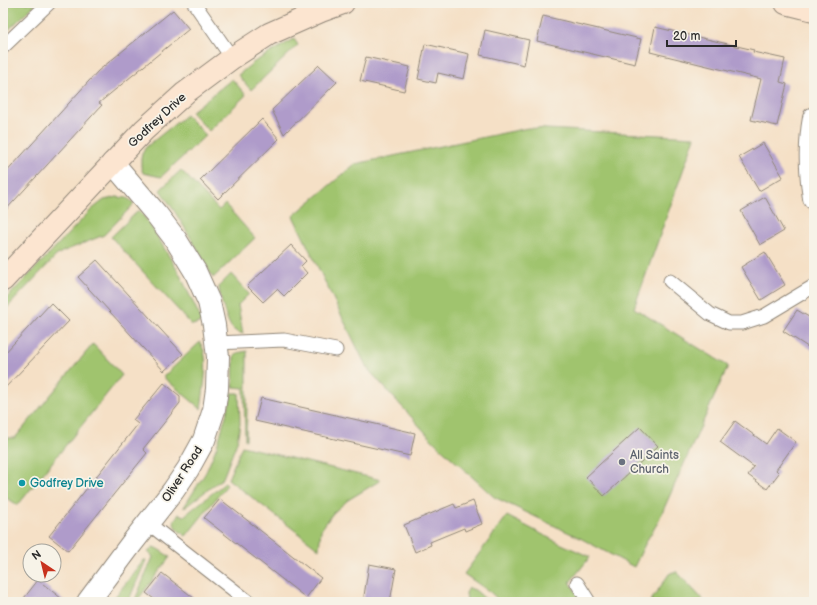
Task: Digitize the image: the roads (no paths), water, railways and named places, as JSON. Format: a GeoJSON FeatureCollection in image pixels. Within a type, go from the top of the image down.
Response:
{"type":"FeatureCollection","features":[{"type":"Feature","properties":{"kind":"street","name":"Godfrey Drive"},"geometry":{"type":"LineString","coordinates":[[3,280],[144,130],[185,93],[232,58],[269,34],[320,11],[343,3]]}},
{"type":"Feature","properties":{"kind":"street"},"geometry":{"type":"LineString","coordinates":[[786,3],[814,10]]}},
{"type":"Feature","properties":{"kind":"street"},"geometry":{"type":"LineString","coordinates":[[814,118],[810,151],[814,198]]}},
{"type":"Feature","properties":{"kind":"street","name":"Oliver Road"},"geometry":{"type":"LineString","coordinates":[[88,602],[173,491],[188,469],[204,440],[214,410],[217,389],[218,357],[214,325],[209,302],[195,271],[176,240],[113,163]]}},
{"type":"Feature","properties":{"kind":"lane"},"geometry":{"type":"LineString","coordinates":[[3,47],[49,3]]}},
{"type":"Feature","properties":{"kind":"lane"},"geometry":{"type":"LineString","coordinates":[[194,3],[232,58]]}},
{"type":"Feature","properties":{"kind":"lane"},"geometry":{"type":"LineString","coordinates":[[670,281],[710,314],[729,323],[742,323],[764,316],[814,286]]}},
{"type":"Feature","properties":{"kind":"lane"},"geometry":{"type":"LineString","coordinates":[[216,343],[284,340],[336,350]]}},
{"type":"Feature","properties":{"kind":"lane"},"geometry":{"type":"LineString","coordinates":[[148,524],[250,602]]}},
{"type":"Feature","properties":{"kind":"lane"},"geometry":{"type":"LineString","coordinates":[[577,582],[589,602]]}},
{"type":"Feature","properties":{"kind":"place","name":"All Saints Church"},"geometry":{"type":"Point","coordinates":[622,462]}},
{"type":"Feature","properties":{"kind":"place","name":"Godfrey Drive"},"geometry":{"type":"Point","coordinates":[22,483]}}]}
